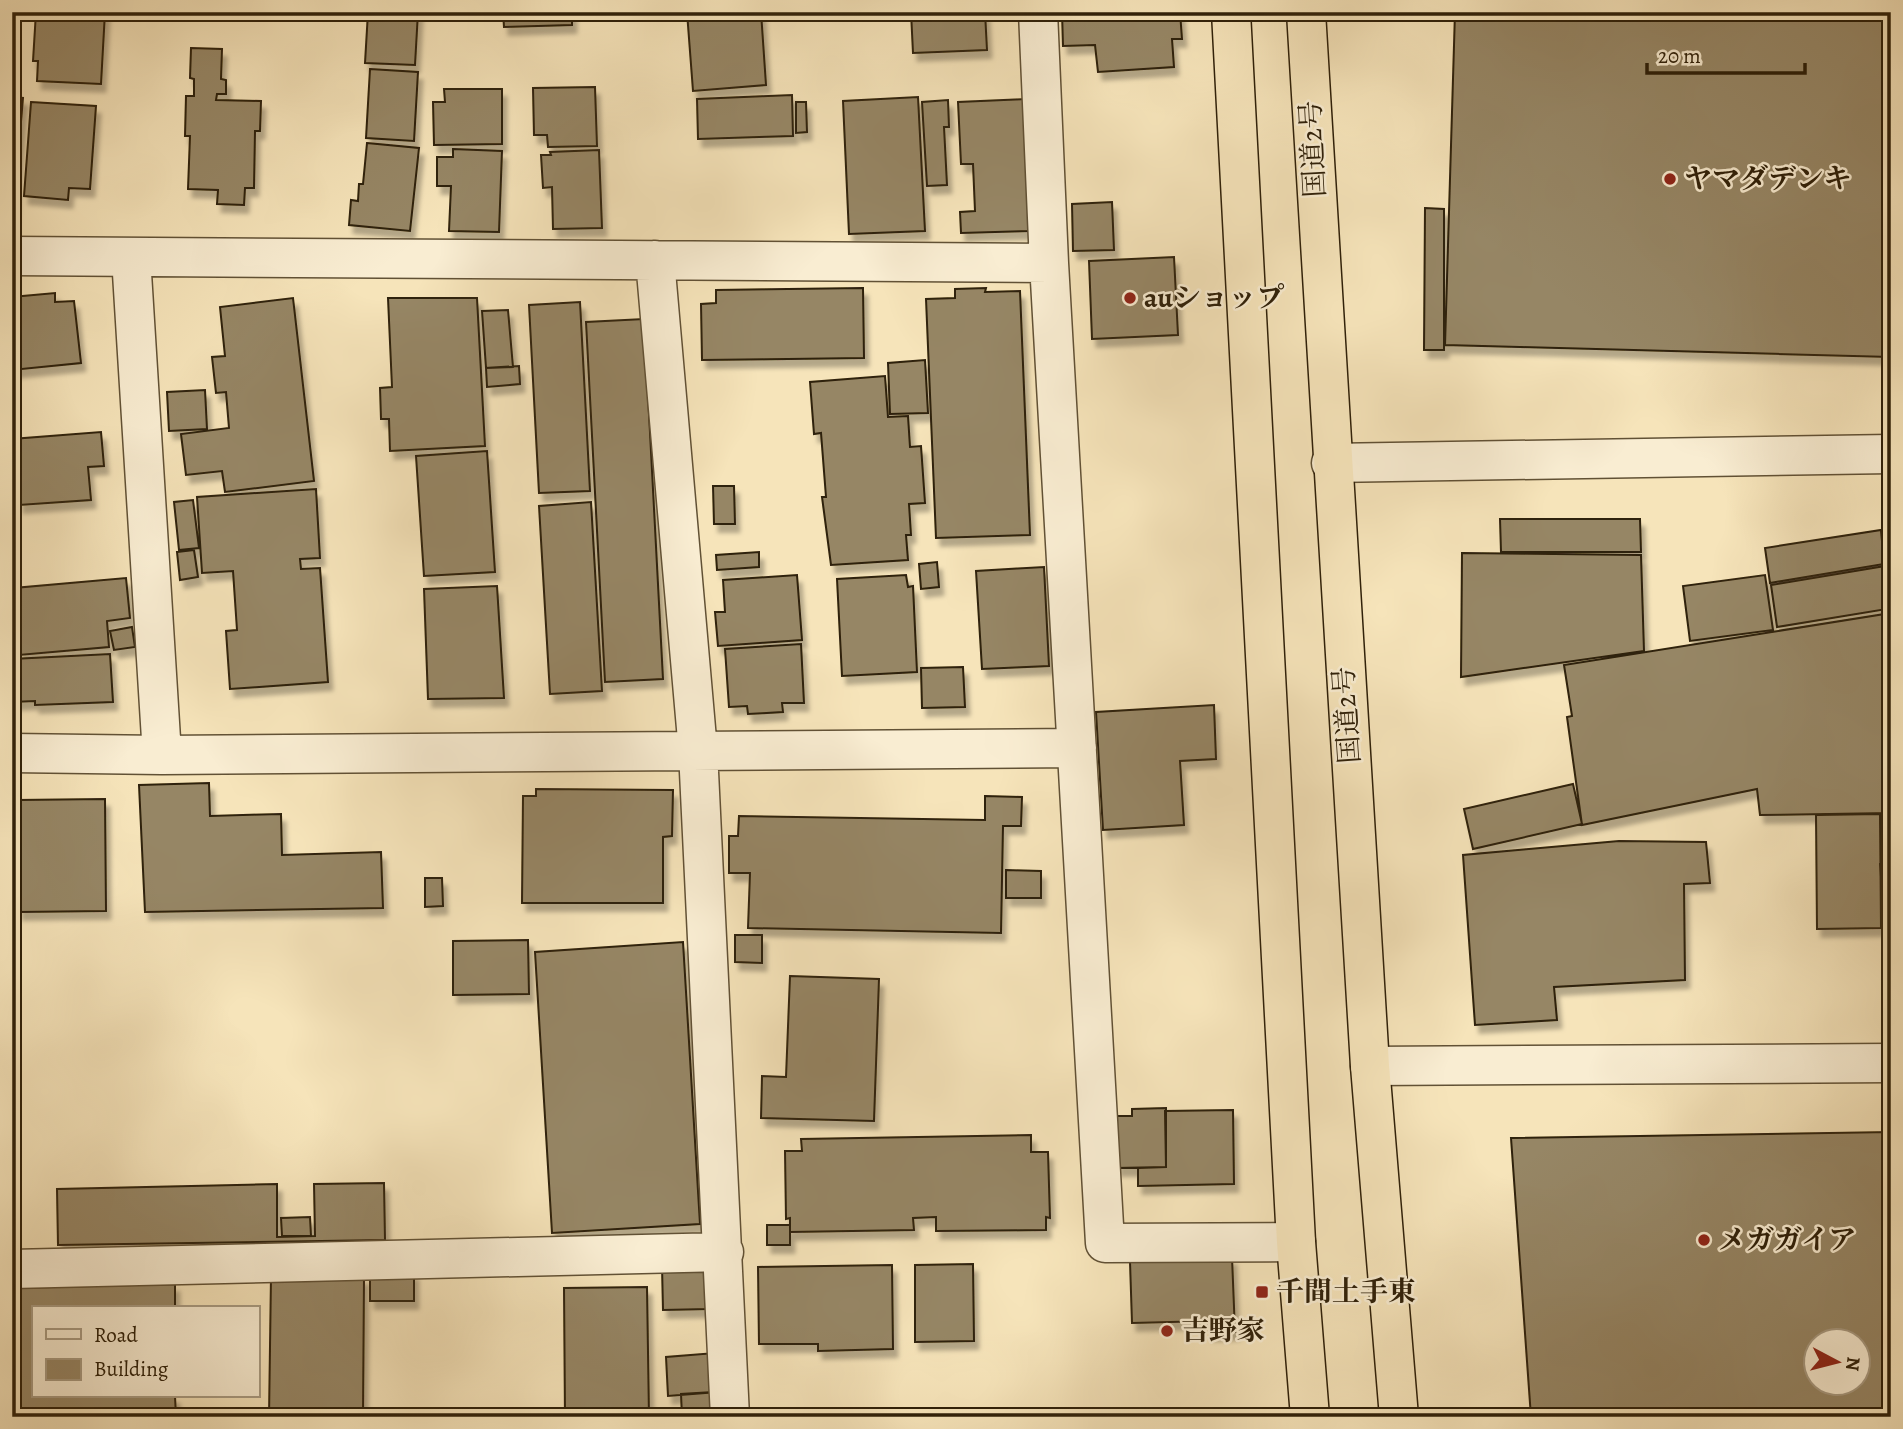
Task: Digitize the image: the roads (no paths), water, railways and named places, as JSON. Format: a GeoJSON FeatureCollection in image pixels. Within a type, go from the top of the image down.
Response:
{"type":"FeatureCollection","features":[{"type":"Feature","properties":{"kind":"highway"},"geometry":{"type":"LineString","coordinates":[[1231,12],[1296,1242],[1310,1417]]}},
{"type":"Feature","properties":{"kind":"highway","name":"国道2号"},"geometry":{"type":"LineString","coordinates":[[1306,12],[1331,463],[1370,1066],[1399,1417]]}},
{"type":"Feature","properties":{"kind":"street"},"geometry":{"type":"LineString","coordinates":[[1038,12],[1049,263],[1105,1243],[1296,1242]]}},
{"type":"Feature","properties":{"kind":"street"},"geometry":{"type":"LineString","coordinates":[[12,256],[1049,263]]}},
{"type":"Feature","properties":{"kind":"street"},"geometry":{"type":"LineString","coordinates":[[131,257],[162,755]]}},
{"type":"Feature","properties":{"kind":"street"},"geometry":{"type":"LineString","coordinates":[[655,260],[698,751],[730,1417]]}},
{"type":"Feature","properties":{"kind":"street"},"geometry":{"type":"LineString","coordinates":[[1331,463],[1891,454]]}},
{"type":"Feature","properties":{"kind":"street"},"geometry":{"type":"LineString","coordinates":[[12,753],[162,755],[1077,748]]}},
{"type":"Feature","properties":{"kind":"street"},"geometry":{"type":"LineString","coordinates":[[1370,1066],[1891,1063]]}},
{"type":"Feature","properties":{"kind":"street"},"geometry":{"type":"LineString","coordinates":[[12,1269],[724,1252]]}},
{"type":"Feature","properties":{"kind":"place","name":"ヤマダデンキ"},"geometry":{"type":"Point","coordinates":[1670,179]}},
{"type":"Feature","properties":{"kind":"place","name":"auショップ"},"geometry":{"type":"Point","coordinates":[1130,298]}},
{"type":"Feature","properties":{"kind":"place","name":"メガガイア"},"geometry":{"type":"Point","coordinates":[1704,1240]}},
{"type":"Feature","properties":{"kind":"place","name":"千間土手東"},"geometry":{"type":"Point","coordinates":[1262,1292]}},
{"type":"Feature","properties":{"kind":"place","name":"吉野家"},"geometry":{"type":"Point","coordinates":[1167,1331]}}]}
